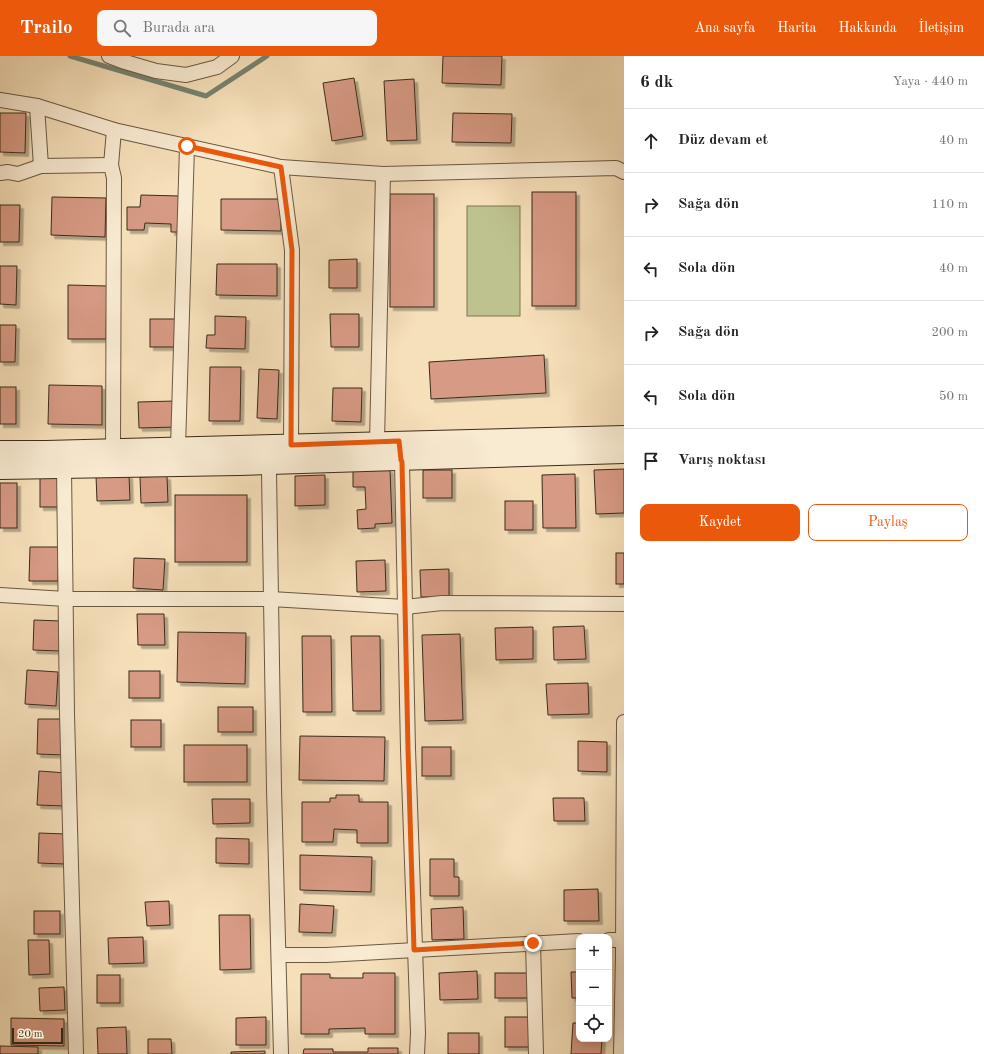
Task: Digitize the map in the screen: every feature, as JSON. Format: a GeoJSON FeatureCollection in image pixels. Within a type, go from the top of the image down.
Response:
{"type":"FeatureCollection","features":[{"type":"Feature","properties":{"kind":"main road"},"geometry":{"type":"LineString","coordinates":[[0,469],[64,468],[266,455],[400,451],[624,436]]}},
{"type":"Feature","properties":{"kind":"main road"},"geometry":{"type":"LineString","coordinates":[[0,451],[178,448],[266,455],[291,445],[377,442],[400,451],[624,453]]}},
{"type":"Feature","properties":{"kind":"street"},"geometry":{"type":"LineString","coordinates":[[109,56],[156,71],[186,75],[217,67],[232,56]]}},
{"type":"Feature","properties":{"kind":"street"},"geometry":{"type":"LineString","coordinates":[[0,100],[37,106],[114,130],[281,167],[383,174],[616,168],[624,172]]}},
{"type":"Feature","properties":{"kind":"street"},"geometry":{"type":"LineString","coordinates":[[37,106],[41,166]]}},
{"type":"Feature","properties":{"kind":"street"},"geometry":{"type":"LineString","coordinates":[[113,450],[114,178],[111,165],[114,130]]}},
{"type":"Feature","properties":{"kind":"street"},"geometry":{"type":"LineString","coordinates":[[178,448],[187,146]]}},
{"type":"Feature","properties":{"kind":"street"},"geometry":{"type":"LineString","coordinates":[[0,173],[8,172],[18,174],[41,166],[111,165]]}},
{"type":"Feature","properties":{"kind":"street"},"geometry":{"type":"LineString","coordinates":[[281,167],[292,250],[291,445]]}},
{"type":"Feature","properties":{"kind":"street"},"geometry":{"type":"LineString","coordinates":[[377,442],[383,174]]}},
{"type":"Feature","properties":{"kind":"street"},"geometry":{"type":"LineString","coordinates":[[400,451],[402,462],[408,757],[418,1033],[417,1054]]}},
{"type":"Feature","properties":{"kind":"street"},"geometry":{"type":"LineString","coordinates":[[266,455],[268,472],[281,1054]]}},
{"type":"Feature","properties":{"kind":"street"},"geometry":{"type":"LineString","coordinates":[[64,468],[67,714],[76,1054]]}},
{"type":"Feature","properties":{"kind":"street"},"geometry":{"type":"LineString","coordinates":[[0,595],[66,599],[271,599],[405,607],[442,604],[624,604]]}},
{"type":"Feature","properties":{"kind":"street"},"geometry":{"type":"LineString","coordinates":[[621,1054],[616,940],[624,763],[624,722]]}},
{"type":"Feature","properties":{"kind":"street"},"geometry":{"type":"LineString","coordinates":[[279,955],[326,955],[576,941]]}},
{"type":"Feature","properties":{"kind":"street"},"geometry":{"type":"LineString","coordinates":[[533,943],[536,1054]]}},
{"type":"Feature","properties":{"kind":"green space"},"geometry":{"type":"Polygon","coordinates":[[[467,206],[520,206],[520,316],[467,316],[467,206]]]}},
{"type":"Feature","properties":{"kind":"building"},"geometry":{"type":"Polygon","coordinates":[[[443,56],[502,56],[501,85],[442,83],[443,56]]]}},
{"type":"Feature","properties":{"kind":"building"},"geometry":{"type":"Polygon","coordinates":[[[354,78],[363,136],[332,141],[323,83],[354,78]]]}},
{"type":"Feature","properties":{"kind":"building"},"geometry":{"type":"Polygon","coordinates":[[[414,79],[417,140],[387,141],[384,81],[414,79]]]}},
{"type":"Feature","properties":{"kind":"building"},"geometry":{"type":"Polygon","coordinates":[[[0,113],[26,113],[25,153],[0,152],[0,113]]]}},
{"type":"Feature","properties":{"kind":"building"},"geometry":{"type":"Polygon","coordinates":[[[453,113],[512,114],[511,143],[452,142],[453,113]]]}},
{"type":"Feature","properties":{"kind":"building"},"geometry":{"type":"Polygon","coordinates":[[[532,192],[576,192],[576,306],[532,306],[532,192]]]}},
{"type":"Feature","properties":{"kind":"building"},"geometry":{"type":"Polygon","coordinates":[[[390,194],[434,194],[434,307],[390,307],[390,194]]]}},
{"type":"Feature","properties":{"kind":"building"},"geometry":{"type":"Polygon","coordinates":[[[141,195],[180,196],[180,232],[171,232],[171,224],[145,223],[144,230],[127,230],[127,207],[140,207],[141,195]]]}},
{"type":"Feature","properties":{"kind":"building"},"geometry":{"type":"Polygon","coordinates":[[[52,197],[106,198],[105,237],[51,235],[52,197]]]}},
{"type":"Feature","properties":{"kind":"building"},"geometry":{"type":"Polygon","coordinates":[[[221,199],[281,199],[281,231],[221,230],[221,199]]]}},
{"type":"Feature","properties":{"kind":"building"},"geometry":{"type":"Polygon","coordinates":[[[0,205],[20,205],[19,242],[0,242],[0,205]]]}},
{"type":"Feature","properties":{"kind":"building"},"geometry":{"type":"Polygon","coordinates":[[[357,259],[357,288],[329,288],[329,260],[357,259]]]}},
{"type":"Feature","properties":{"kind":"building"},"geometry":{"type":"Polygon","coordinates":[[[217,264],[277,264],[277,296],[216,295],[217,264]]]}},
{"type":"Feature","properties":{"kind":"building"},"geometry":{"type":"Polygon","coordinates":[[[0,266],[17,266],[16,305],[0,304],[0,266]]]}},
{"type":"Feature","properties":{"kind":"building"},"geometry":{"type":"Polygon","coordinates":[[[68,285],[107,286],[106,339],[68,339],[68,285]]]}},
{"type":"Feature","properties":{"kind":"building"},"geometry":{"type":"Polygon","coordinates":[[[330,314],[359,314],[359,347],[331,347],[330,314]]]}},
{"type":"Feature","properties":{"kind":"building"},"geometry":{"type":"Polygon","coordinates":[[[215,316],[246,317],[245,349],[206,348],[207,335],[215,335],[215,316]]]}},
{"type":"Feature","properties":{"kind":"building"},"geometry":{"type":"Polygon","coordinates":[[[150,319],[181,319],[181,347],[150,347],[150,319]]]}},
{"type":"Feature","properties":{"kind":"building"},"geometry":{"type":"Polygon","coordinates":[[[0,325],[16,325],[15,362],[0,362],[0,325]]]}},
{"type":"Feature","properties":{"kind":"building"},"geometry":{"type":"Polygon","coordinates":[[[544,355],[546,393],[431,399],[429,362],[544,355]]]}},
{"type":"Feature","properties":{"kind":"building"},"geometry":{"type":"Polygon","coordinates":[[[210,367],[241,367],[240,421],[209,421],[210,367]]]}},
{"type":"Feature","properties":{"kind":"building"},"geometry":{"type":"Polygon","coordinates":[[[259,369],[279,370],[277,419],[257,418],[259,369]]]}},
{"type":"Feature","properties":{"kind":"building"},"geometry":{"type":"Polygon","coordinates":[[[49,385],[102,386],[102,425],[48,424],[49,385]]]}},
{"type":"Feature","properties":{"kind":"building"},"geometry":{"type":"Polygon","coordinates":[[[0,387],[16,387],[16,424],[0,424],[0,387]]]}},
{"type":"Feature","properties":{"kind":"building"},"geometry":{"type":"Polygon","coordinates":[[[333,388],[362,388],[361,422],[332,421],[333,388]]]}},
{"type":"Feature","properties":{"kind":"building"},"geometry":{"type":"Polygon","coordinates":[[[175,401],[176,427],[139,428],[138,402],[175,401]]]}},
{"type":"Feature","properties":{"kind":"building"},"geometry":{"type":"Polygon","coordinates":[[[390,469],[392,523],[375,524],[375,528],[358,529],[357,510],[366,509],[365,487],[353,487],[353,470],[390,469]]]}},
{"type":"Feature","properties":{"kind":"building"},"geometry":{"type":"Polygon","coordinates":[[[624,469],[624,513],[596,514],[594,470],[624,469]]]}},
{"type":"Feature","properties":{"kind":"building"},"geometry":{"type":"Polygon","coordinates":[[[423,470],[452,470],[452,498],[423,498],[423,470]]]}},
{"type":"Feature","properties":{"kind":"building"},"geometry":{"type":"Polygon","coordinates":[[[575,474],[576,528],[543,528],[542,475],[575,474]]]}},
{"type":"Feature","properties":{"kind":"building"},"geometry":{"type":"Polygon","coordinates":[[[129,475],[130,500],[97,501],[96,476],[129,475]]]}},
{"type":"Feature","properties":{"kind":"building"},"geometry":{"type":"Polygon","coordinates":[[[325,475],[325,505],[295,506],[295,476],[325,475]]]}},
{"type":"Feature","properties":{"kind":"building"},"geometry":{"type":"Polygon","coordinates":[[[167,476],[168,502],[141,503],[140,477],[167,476]]]}},
{"type":"Feature","properties":{"kind":"building"},"geometry":{"type":"Polygon","coordinates":[[[40,478],[61,478],[61,507],[40,507],[40,478]]]}},
{"type":"Feature","properties":{"kind":"building"},"geometry":{"type":"Polygon","coordinates":[[[0,483],[17,483],[17,528],[0,528],[0,483]]]}},
{"type":"Feature","properties":{"kind":"building"},"geometry":{"type":"Polygon","coordinates":[[[175,495],[247,495],[247,562],[175,562],[175,495]]]}},
{"type":"Feature","properties":{"kind":"building"},"geometry":{"type":"Polygon","coordinates":[[[505,501],[533,501],[533,530],[505,530],[505,501]]]}},
{"type":"Feature","properties":{"kind":"building"},"geometry":{"type":"Polygon","coordinates":[[[30,547],[59,547],[58,581],[29,581],[30,547]]]}},
{"type":"Feature","properties":{"kind":"building"},"geometry":{"type":"Polygon","coordinates":[[[616,553],[624,553],[624,584],[616,584],[616,553]]]}},
{"type":"Feature","properties":{"kind":"building"},"geometry":{"type":"Polygon","coordinates":[[[134,558],[165,559],[163,590],[133,588],[134,558]]]}},
{"type":"Feature","properties":{"kind":"building"},"geometry":{"type":"Polygon","coordinates":[[[385,560],[386,591],[357,592],[356,561],[385,560]]]}},
{"type":"Feature","properties":{"kind":"building"},"geometry":{"type":"Polygon","coordinates":[[[449,569],[449,597],[421,597],[420,570],[449,569]]]}},
{"type":"Feature","properties":{"kind":"building"},"geometry":{"type":"Polygon","coordinates":[[[137,614],[164,614],[165,645],[138,645],[137,614]]]}},
{"type":"Feature","properties":{"kind":"building"},"geometry":{"type":"Polygon","coordinates":[[[34,620],[61,621],[60,651],[33,650],[34,620]]]}},
{"type":"Feature","properties":{"kind":"building"},"geometry":{"type":"Polygon","coordinates":[[[584,626],[586,659],[554,660],[553,627],[584,626]]]}},
{"type":"Feature","properties":{"kind":"building"},"geometry":{"type":"Polygon","coordinates":[[[533,627],[533,659],[496,660],[495,628],[533,627]]]}},
{"type":"Feature","properties":{"kind":"building"},"geometry":{"type":"Polygon","coordinates":[[[178,632],[246,633],[245,684],[177,682],[178,632]]]}},
{"type":"Feature","properties":{"kind":"building"},"geometry":{"type":"Polygon","coordinates":[[[460,634],[463,720],[425,721],[422,635],[460,634]]]}},
{"type":"Feature","properties":{"kind":"building"},"geometry":{"type":"Polygon","coordinates":[[[302,636],[331,636],[332,712],[303,712],[302,636]]]}},
{"type":"Feature","properties":{"kind":"building"},"geometry":{"type":"Polygon","coordinates":[[[351,636],[380,636],[381,711],[353,711],[351,636]]]}},
{"type":"Feature","properties":{"kind":"building"},"geometry":{"type":"Polygon","coordinates":[[[27,670],[58,672],[56,706],[25,704],[27,670]]]}},
{"type":"Feature","properties":{"kind":"building"},"geometry":{"type":"Polygon","coordinates":[[[129,671],[160,671],[160,698],[129,698],[129,671]]]}},
{"type":"Feature","properties":{"kind":"building"},"geometry":{"type":"Polygon","coordinates":[[[588,683],[589,714],[548,715],[546,684],[588,683]]]}},
{"type":"Feature","properties":{"kind":"building"},"geometry":{"type":"Polygon","coordinates":[[[218,707],[253,707],[253,732],[218,732],[218,707]]]}},
{"type":"Feature","properties":{"kind":"building"},"geometry":{"type":"Polygon","coordinates":[[[38,719],[65,719],[65,755],[37,754],[38,719]]]}},
{"type":"Feature","properties":{"kind":"building"},"geometry":{"type":"Polygon","coordinates":[[[131,720],[161,720],[161,747],[131,747],[131,720]]]}},
{"type":"Feature","properties":{"kind":"building"},"geometry":{"type":"Polygon","coordinates":[[[300,736],[385,737],[384,781],[299,780],[300,736]]]}},
{"type":"Feature","properties":{"kind":"building"},"geometry":{"type":"Polygon","coordinates":[[[578,741],[607,742],[607,772],[578,771],[578,741]]]}},
{"type":"Feature","properties":{"kind":"building"},"geometry":{"type":"Polygon","coordinates":[[[184,745],[247,745],[247,782],[184,782],[184,745]]]}},
{"type":"Feature","properties":{"kind":"building"},"geometry":{"type":"Polygon","coordinates":[[[422,747],[451,747],[451,776],[422,776],[422,747]]]}},
{"type":"Feature","properties":{"kind":"building"},"geometry":{"type":"Polygon","coordinates":[[[39,771],[67,773],[65,806],[37,805],[39,771]]]}},
{"type":"Feature","properties":{"kind":"building"},"geometry":{"type":"Polygon","coordinates":[[[336,795],[359,795],[359,802],[388,802],[388,843],[357,843],[357,830],[334,829],[333,842],[302,842],[302,802],[330,802],[330,798],[336,798],[336,795]]]}},
{"type":"Feature","properties":{"kind":"building"},"geometry":{"type":"Polygon","coordinates":[[[553,798],[584,798],[585,821],[554,821],[553,798]]]}},
{"type":"Feature","properties":{"kind":"building"},"geometry":{"type":"Polygon","coordinates":[[[212,799],[250,799],[250,823],[213,824],[212,799]]]}},
{"type":"Feature","properties":{"kind":"building"},"geometry":{"type":"Polygon","coordinates":[[[39,833],[66,834],[65,864],[38,863],[39,833]]]}},
{"type":"Feature","properties":{"kind":"building"},"geometry":{"type":"Polygon","coordinates":[[[216,838],[249,839],[249,864],[216,863],[216,838]]]}},
{"type":"Feature","properties":{"kind":"building"},"geometry":{"type":"Polygon","coordinates":[[[300,855],[372,857],[371,892],[300,890],[300,855]]]}},
{"type":"Feature","properties":{"kind":"building"},"geometry":{"type":"Polygon","coordinates":[[[430,859],[454,859],[454,877],[459,877],[459,896],[430,896],[430,859]]]}},
{"type":"Feature","properties":{"kind":"building"},"geometry":{"type":"Polygon","coordinates":[[[598,889],[599,921],[564,921],[564,890],[598,889]]]}},
{"type":"Feature","properties":{"kind":"building"},"geometry":{"type":"Polygon","coordinates":[[[169,901],[170,925],[147,926],[145,902],[169,901]]]}},
{"type":"Feature","properties":{"kind":"building"},"geometry":{"type":"Polygon","coordinates":[[[300,904],[334,906],[332,933],[299,932],[300,904]]]}},
{"type":"Feature","properties":{"kind":"building"},"geometry":{"type":"Polygon","coordinates":[[[463,907],[464,939],[432,940],[431,909],[463,907]]]}},
{"type":"Feature","properties":{"kind":"building"},"geometry":{"type":"Polygon","coordinates":[[[34,911],[60,911],[60,934],[34,934],[34,911]]]}},
{"type":"Feature","properties":{"kind":"building"},"geometry":{"type":"Polygon","coordinates":[[[219,915],[250,915],[251,969],[220,970],[219,915]]]}},
{"type":"Feature","properties":{"kind":"building"},"geometry":{"type":"Polygon","coordinates":[[[143,937],[144,963],[109,964],[108,938],[143,937]]]}},
{"type":"Feature","properties":{"kind":"building"},"geometry":{"type":"Polygon","coordinates":[[[28,940],[49,940],[50,974],[29,975],[28,940]]]}},
{"type":"Feature","properties":{"kind":"building"},"geometry":{"type":"Polygon","coordinates":[[[477,971],[478,999],[440,1000],[439,973],[477,971]]]}},
{"type":"Feature","properties":{"kind":"building"},"geometry":{"type":"Polygon","coordinates":[[[571,972],[576,972],[576,998],[572,998],[571,972]]]}},
{"type":"Feature","properties":{"kind":"building"},"geometry":{"type":"Polygon","coordinates":[[[363,973],[395,973],[395,1034],[365,1034],[365,1028],[329,1029],[329,1034],[301,1034],[301,974],[330,974],[330,978],[363,978],[363,973]]]}},
{"type":"Feature","properties":{"kind":"building"},"geometry":{"type":"Polygon","coordinates":[[[495,973],[529,973],[529,998],[495,998],[495,973]]]}},
{"type":"Feature","properties":{"kind":"building"},"geometry":{"type":"Polygon","coordinates":[[[97,975],[120,975],[120,1003],[97,1003],[97,975]]]}},
{"type":"Feature","properties":{"kind":"building"},"geometry":{"type":"Polygon","coordinates":[[[64,987],[65,1010],[40,1011],[39,988],[64,987]]]}},
{"type":"Feature","properties":{"kind":"building"},"geometry":{"type":"Polygon","coordinates":[[[266,1017],[266,1045],[236,1045],[236,1018],[266,1017]]]}},
{"type":"Feature","properties":{"kind":"building"},"geometry":{"type":"Polygon","coordinates":[[[505,1017],[533,1017],[533,1047],[505,1047],[505,1017]]]}},
{"type":"Feature","properties":{"kind":"building"},"geometry":{"type":"Polygon","coordinates":[[[11,1018],[64,1019],[64,1046],[11,1045],[11,1018]]]}},
{"type":"Feature","properties":{"kind":"building"},"geometry":{"type":"Polygon","coordinates":[[[573,1023],[576,1023],[576,1042],[602,1042],[601,1054],[571,1054],[573,1023]]]}},
{"type":"Feature","properties":{"kind":"building"},"geometry":{"type":"Polygon","coordinates":[[[126,1027],[127,1054],[98,1054],[97,1028],[126,1027]]]}},
{"type":"Feature","properties":{"kind":"building"},"geometry":{"type":"Polygon","coordinates":[[[448,1033],[479,1033],[479,1054],[448,1054],[448,1033]]]}},
{"type":"Feature","properties":{"kind":"building"},"geometry":{"type":"Polygon","coordinates":[[[148,1039],[171,1039],[172,1054],[148,1054],[148,1039]]]}},
{"type":"Feature","properties":{"kind":"building"},"geometry":{"type":"Polygon","coordinates":[[[0,1046],[38,1047],[38,1054],[0,1054],[0,1046]]]}},
{"type":"Feature","properties":{"kind":"building"},"geometry":{"type":"Polygon","coordinates":[[[368,1048],[398,1048],[398,1054],[303,1054],[304,1049],[333,1049],[333,1052],[368,1052],[368,1048]]]}},
{"type":"Feature","properties":{"kind":"building"},"geometry":{"type":"Polygon","coordinates":[[[265,1051],[265,1054],[231,1054],[231,1052],[265,1051]]]}},
{"type":"Feature","properties":{"kind":"waterway"},"geometry":{"type":"LineString","coordinates":[[70,56],[206,96],[267,56]]}},
{"type":"Feature","properties":{"kind":"route"},"geometry":{"type":"LineString","coordinates":[[187,146],[281,167],[292,250],[291,445],[399,441],[402,462],[414,950],[533,943]]}}]}
